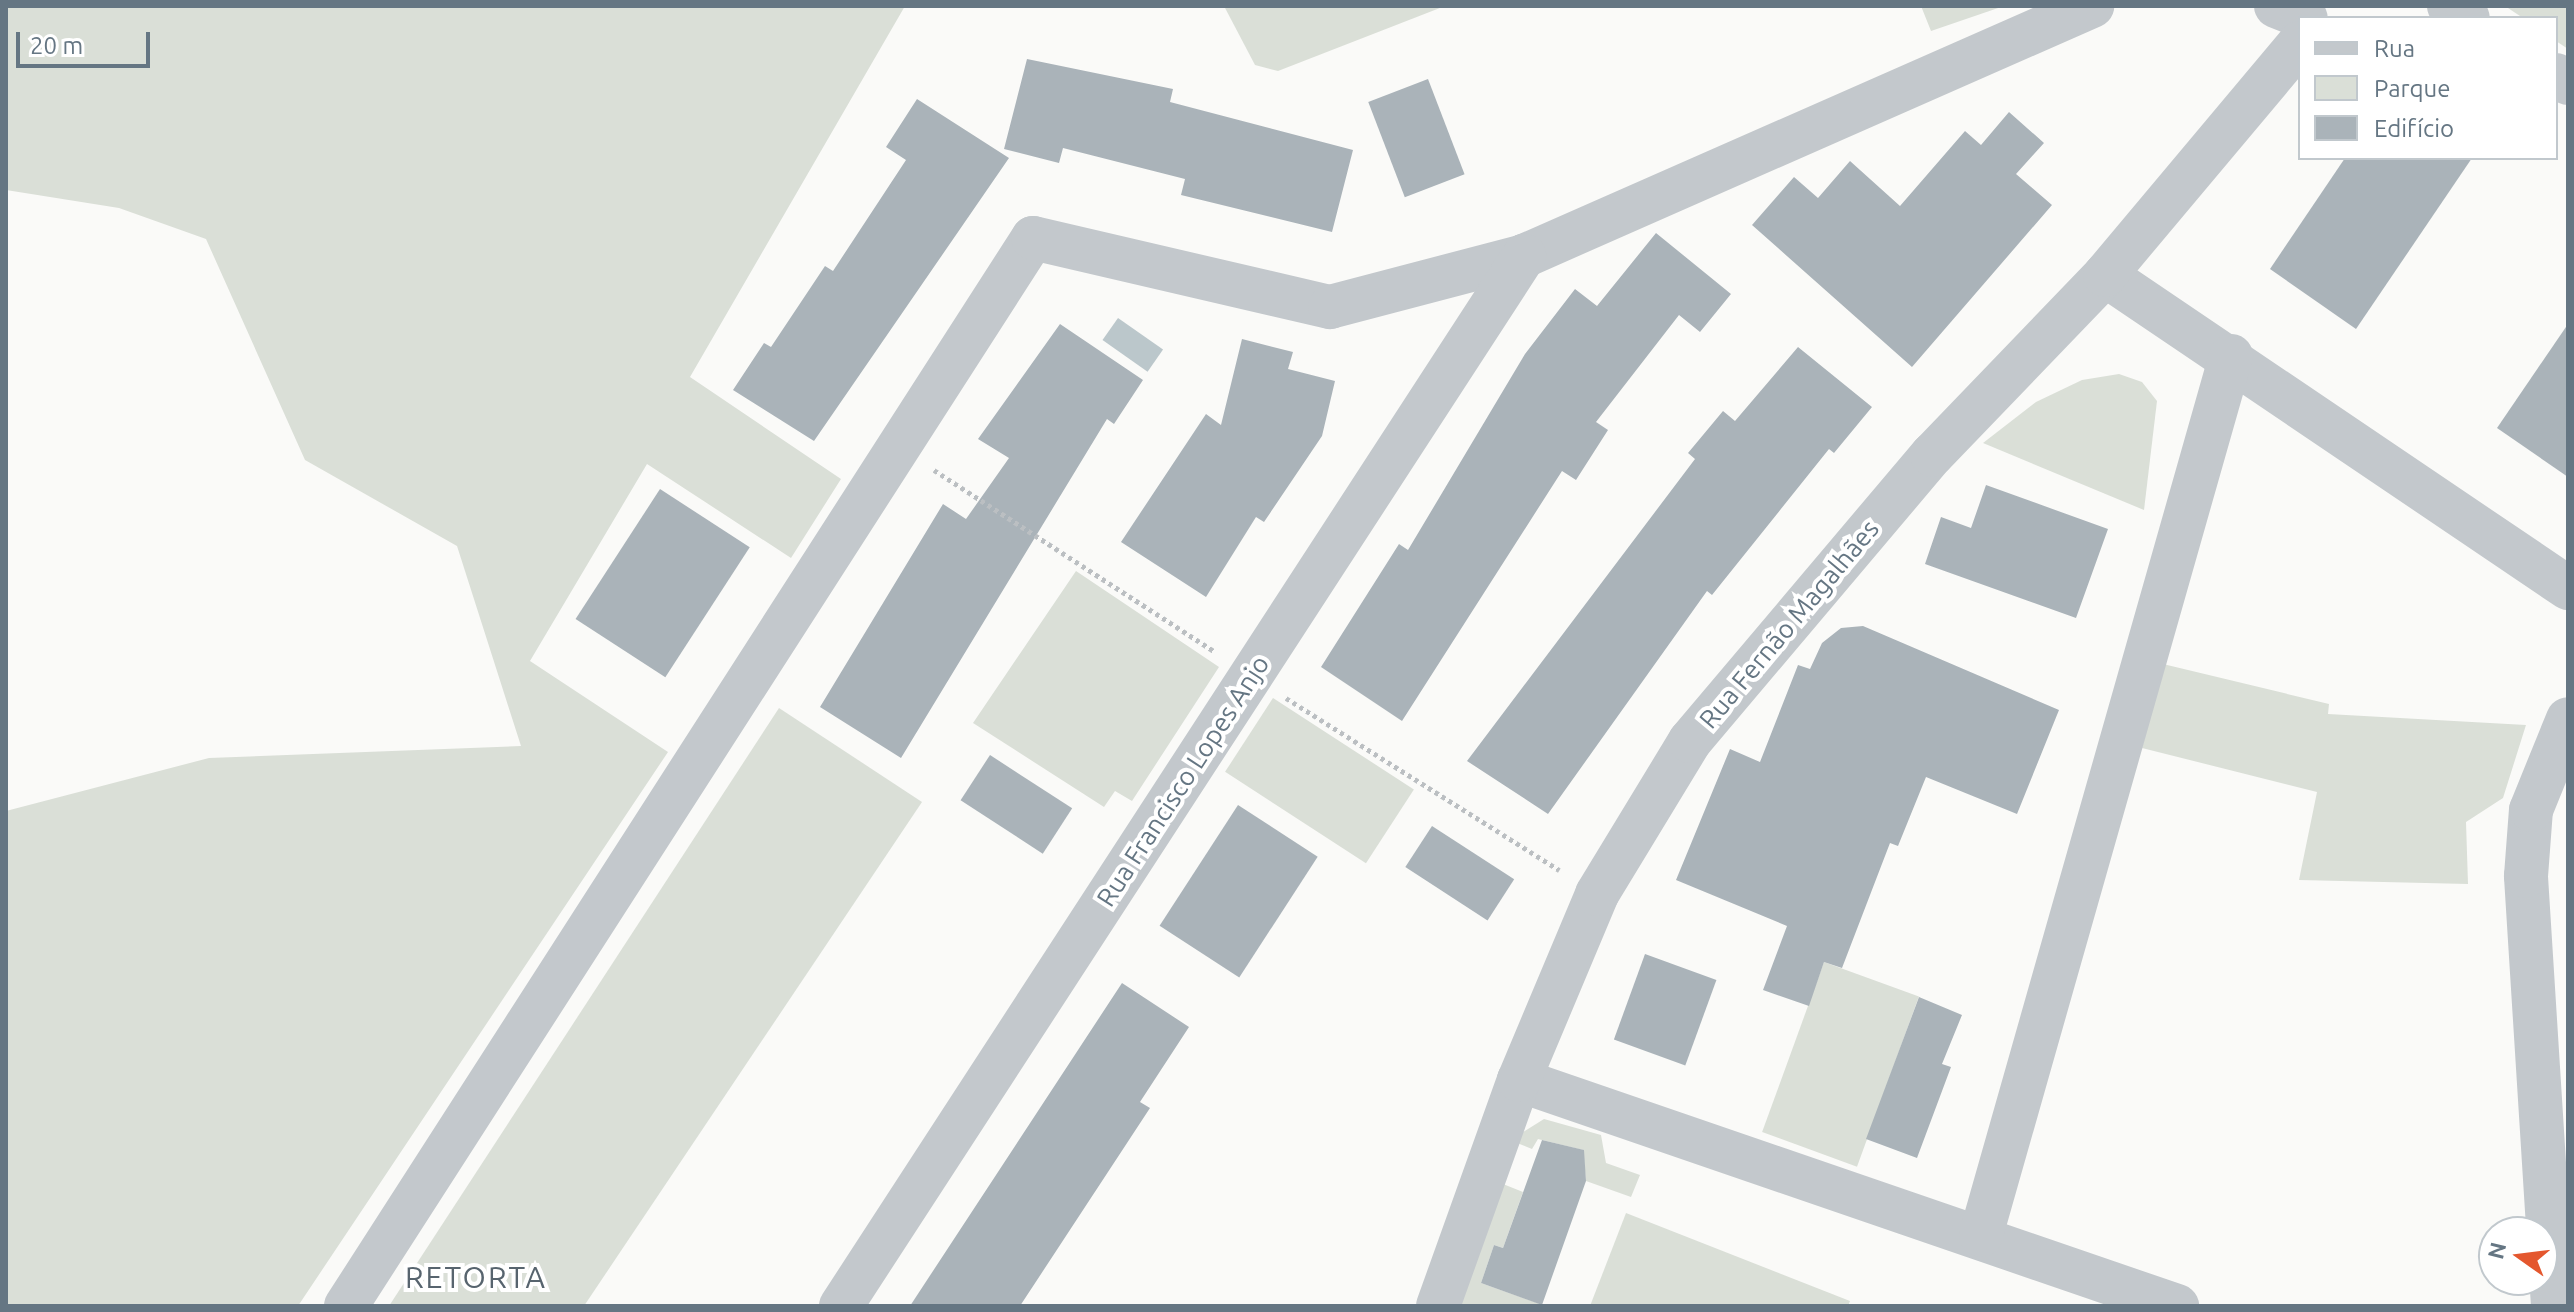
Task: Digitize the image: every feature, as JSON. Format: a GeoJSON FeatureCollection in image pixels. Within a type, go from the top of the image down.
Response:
{"type":"FeatureCollection","features":[{"type":"Feature","properties":{"kind":"street"},"geometry":{"type":"LineString","coordinates":[[346,1306],[1033,238],[1330,307],[1524,256],[2092,6]]}},
{"type":"Feature","properties":{"kind":"street"},"geometry":{"type":"LineString","coordinates":[[2276,6],[2301,16]]}},
{"type":"Feature","properties":{"kind":"street","name":"Rua Fernão Magalhães"},"geometry":{"type":"LineString","coordinates":[[1438,1306],[1519,1080],[1597,894],[1690,741],[1932,455],[2105,275],[2298,45]]}},
{"type":"Feature","properties":{"kind":"street","name":"Rua Francisco Lopes Anjo"},"geometry":{"type":"LineString","coordinates":[[841,1306],[1524,256]]}},
{"type":"Feature","properties":{"kind":"street"},"geometry":{"type":"LineString","coordinates":[[2105,275],[2231,356],[2568,588]]}},
{"type":"Feature","properties":{"kind":"street"},"geometry":{"type":"LineString","coordinates":[[1981,1235],[2231,356]]}},
{"type":"Feature","properties":{"kind":"street"},"geometry":{"type":"LineString","coordinates":[[2553,1306],[2526,876],[2531,810],[2568,719]]}},
{"type":"Feature","properties":{"kind":"street"},"geometry":{"type":"LineString","coordinates":[[1519,1080],[1981,1235],[2121,1296],[2177,1306]]}},
{"type":"Feature","properties":{"kind":"path"},"geometry":{"type":"LineString","coordinates":[[899,448],[1597,894]]}},
{"type":"Feature","properties":{"kind":"green space"},"geometry":{"type":"Polygon","coordinates":[[[6,6],[905,6],[690,377],[841,479],[791,558],[647,464],[530,661],[668,752],[298,1306],[6,1306],[6,811],[209,758],[521,746],[457,546],[305,460],[206,239],[119,208],[6,190],[6,6]]]}},
{"type":"Feature","properties":{"kind":"green space"},"geometry":{"type":"Polygon","coordinates":[[[1224,6],[1445,6],[1278,71],[1255,65],[1224,6]]]}},
{"type":"Feature","properties":{"kind":"green space"},"geometry":{"type":"Polygon","coordinates":[[[1921,6],[2004,6],[1931,31],[1921,6]]]}},
{"type":"Feature","properties":{"kind":"green space"},"geometry":{"type":"Polygon","coordinates":[[[2505,6],[2568,6],[2568,49],[2558,42],[2558,16],[2520,16],[2505,6]]]}},
{"type":"Feature","properties":{"kind":"green space"},"geometry":{"type":"Polygon","coordinates":[[[2119,374],[2142,382],[2157,401],[2144,510],[1983,443],[2036,402],[2082,380],[2119,374]]]}},
{"type":"Feature","properties":{"kind":"green space"},"geometry":{"type":"Polygon","coordinates":[[[1076,571],[1219,667],[1132,801],[1115,791],[1104,807],[973,723],[1076,571]]]}},
{"type":"Feature","properties":{"kind":"green space"},"geometry":{"type":"Polygon","coordinates":[[[2163,664],[2329,704],[2328,714],[2526,725],[2503,798],[2466,822],[2468,884],[2299,880],[2317,792],[2142,748],[2163,664]]]}},
{"type":"Feature","properties":{"kind":"green space"},"geometry":{"type":"Polygon","coordinates":[[[1273,698],[1414,789],[1366,863],[1225,772],[1273,698]]]}},
{"type":"Feature","properties":{"kind":"green space"},"geometry":{"type":"Polygon","coordinates":[[[779,708],[922,802],[584,1306],[389,1306],[779,708]]]}},
{"type":"Feature","properties":{"kind":"green space"},"geometry":{"type":"Polygon","coordinates":[[[1824,962],[1919,997],[1857,1167],[1762,1132],[1824,962]]]}},
{"type":"Feature","properties":{"kind":"green space"},"geometry":{"type":"Polygon","coordinates":[[[1544,1119],[1601,1135],[1606,1163],[1640,1175],[1631,1197],[1586,1181],[1583,1150],[1538,1139],[1532,1149],[1517,1143],[1520,1134],[1544,1119]]]}},
{"type":"Feature","properties":{"kind":"green space"},"geometry":{"type":"Polygon","coordinates":[[[1503,1184],[1523,1192],[1503,1248],[1494,1245],[1481,1283],[1546,1306],[1459,1306],[1503,1184]]]}},
{"type":"Feature","properties":{"kind":"green space"},"geometry":{"type":"Polygon","coordinates":[[[1626,1213],[1850,1301],[1848,1306],[1590,1306],[1626,1213]]]}},
{"type":"Feature","properties":{"kind":"shaded area"},"geometry":{"type":"Polygon","coordinates":[[[1118,318],[1163,350],[1148,372],[1103,340],[1118,318]]]}},
{"type":"Feature","properties":{"kind":"building"},"geometry":{"type":"Polygon","coordinates":[[[1027,59],[1173,89],[1170,102],[1353,150],[1332,232],[1181,195],[1185,179],[1063,148],[1059,163],[1004,149],[1027,59]]]}},
{"type":"Feature","properties":{"kind":"building"},"geometry":{"type":"Polygon","coordinates":[[[1428,79],[1465,174],[1405,197],[1368,102],[1428,79]]]}},
{"type":"Feature","properties":{"kind":"building"},"geometry":{"type":"Polygon","coordinates":[[[917,99],[1009,158],[814,441],[733,390],[764,343],[771,347],[825,266],[833,271],[906,160],[886,147],[917,99]]]}},
{"type":"Feature","properties":{"kind":"building"},"geometry":{"type":"Polygon","coordinates":[[[2009,112],[2044,143],[2016,174],[2052,205],[1912,367],[1752,225],[1794,177],[1818,198],[1850,161],[1900,206],[1965,131],[1981,145],[2009,112]]]}},
{"type":"Feature","properties":{"kind":"building"},"geometry":{"type":"Polygon","coordinates":[[[2344,160],[2471,160],[2356,329],[2270,269],[2344,160]]]}},
{"type":"Feature","properties":{"kind":"building"},"geometry":{"type":"Polygon","coordinates":[[[1656,233],[1731,294],[1700,332],[1679,315],[1596,422],[1608,430],[1576,480],[1562,471],[1402,721],[1321,667],[1399,544],[1408,550],[1525,354],[1575,289],[1597,306],[1656,233]]]}},
{"type":"Feature","properties":{"kind":"building"},"geometry":{"type":"Polygon","coordinates":[[[1060,324],[1143,380],[1114,424],[1107,419],[901,758],[820,707],[943,504],[966,519],[1009,458],[978,439],[1060,324]]]}},
{"type":"Feature","properties":{"kind":"building"},"geometry":{"type":"Polygon","coordinates":[[[2568,324],[2568,477],[2497,428],[2568,324]]]}},
{"type":"Feature","properties":{"kind":"building"},"geometry":{"type":"Polygon","coordinates":[[[1242,339],[1293,352],[1288,369],[1335,381],[1322,436],[1264,522],[1256,517],[1206,597],[1121,542],[1206,414],[1221,425],[1242,339]]]}},
{"type":"Feature","properties":{"kind":"building"},"geometry":{"type":"Polygon","coordinates":[[[1798,347],[1872,407],[1834,453],[1829,449],[1712,595],[1707,591],[1548,814],[1467,761],[1695,459],[1688,453],[1723,411],[1735,421],[1798,347]]]}},
{"type":"Feature","properties":{"kind":"building"},"geometry":{"type":"Polygon","coordinates":[[[1986,485],[2108,529],[2076,618],[1925,564],[1941,517],[1971,528],[1986,485]]]}},
{"type":"Feature","properties":{"kind":"building"},"geometry":{"type":"Polygon","coordinates":[[[660,489],[750,547],[665,677],[576,619],[660,489]]]}},
{"type":"Feature","properties":{"kind":"building"},"geometry":{"type":"Polygon","coordinates":[[[1863,626],[2059,710],[2017,814],[1926,777],[1898,846],[1890,843],[1842,968],[1824,962],[1809,1006],[1763,990],[1787,926],[1676,880],[1730,749],[1760,762],[1798,665],[1810,669],[1822,643],[1841,628],[1863,626]]]}},
{"type":"Feature","properties":{"kind":"building"},"geometry":{"type":"Polygon","coordinates":[[[990,755],[1072,808],[1043,854],[961,800],[990,755]]]}},
{"type":"Feature","properties":{"kind":"building"},"geometry":{"type":"Polygon","coordinates":[[[1238,805],[1318,857],[1239,978],[1160,926],[1238,805]]]}},
{"type":"Feature","properties":{"kind":"building"},"geometry":{"type":"Polygon","coordinates":[[[1432,826],[1514,879],[1488,920],[1405,867],[1432,826]]]}},
{"type":"Feature","properties":{"kind":"building"},"geometry":{"type":"Polygon","coordinates":[[[1645,954],[1716,980],[1685,1066],[1614,1040],[1645,954]]]}},
{"type":"Feature","properties":{"kind":"building"},"geometry":{"type":"Polygon","coordinates":[[[1122,983],[1189,1027],[1140,1102],[1150,1108],[1020,1306],[910,1306],[1122,983]]]}},
{"type":"Feature","properties":{"kind":"building"},"geometry":{"type":"Polygon","coordinates":[[[1919,997],[1962,1015],[1942,1064],[1951,1067],[1917,1158],[1866,1139],[1919,997]]]}},
{"type":"Feature","properties":{"kind":"building"},"geometry":{"type":"Polygon","coordinates":[[[1542,1140],[1584,1150],[1586,1181],[1542,1305],[1481,1283],[1494,1245],[1503,1248],[1542,1140]]]}},
{"type":"Feature","properties":{"kind":"district","name":"RETORTA"},"geometry":{"type":"Point","coordinates":[476,1277]}}]}
